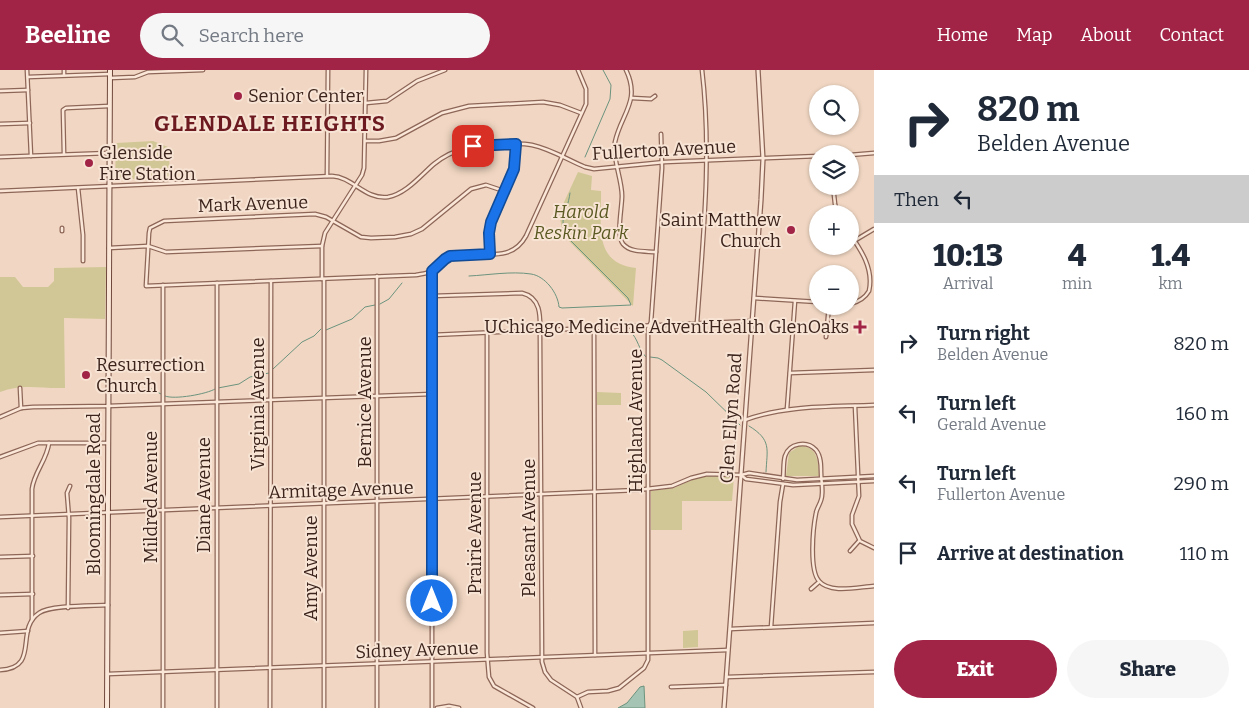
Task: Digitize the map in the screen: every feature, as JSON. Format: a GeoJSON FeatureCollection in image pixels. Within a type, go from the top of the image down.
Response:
{"type":"FeatureCollection","features":[{"type":"Feature","properties":{"kind":"main road","name":"Bloomingdale Road"},"geometry":{"type":"LineString","coordinates":[[107,708],[110,74]]}},
{"type":"Feature","properties":{"kind":"street"},"geometry":{"type":"LineString","coordinates":[[28,70],[31,156]]}},
{"type":"Feature","properties":{"kind":"street"},"geometry":{"type":"LineString","coordinates":[[64,70],[64,75]]}},
{"type":"Feature","properties":{"kind":"street"},"geometry":{"type":"LineString","coordinates":[[28,77],[110,74],[135,76],[148,72],[203,70]]}},
{"type":"Feature","properties":{"kind":"street"},"geometry":{"type":"LineString","coordinates":[[0,191],[327,176],[328,70]]}},
{"type":"Feature","properties":{"kind":"street","name":"Amy Avenue"},"geometry":{"type":"LineString","coordinates":[[324,708],[322,246],[325,233],[355,186],[364,168],[366,70]]}},
{"type":"Feature","properties":{"kind":"street"},"geometry":{"type":"LineString","coordinates":[[366,103],[388,101],[421,79],[445,70]]}},
{"type":"Feature","properties":{"kind":"street"},"geometry":{"type":"LineString","coordinates":[[148,246],[146,286],[416,274],[432,271],[450,256],[509,252],[519,246],[526,236],[586,104],[585,84],[578,70]]}},
{"type":"Feature","properties":{"kind":"street"},"geometry":{"type":"LineString","coordinates":[[626,70],[631,84],[632,98],[615,142],[622,193],[620,239],[631,250],[656,252]]}},
{"type":"Feature","properties":{"kind":"street"},"geometry":{"type":"LineString","coordinates":[[697,323],[708,160],[702,70]]}},
{"type":"Feature","properties":{"kind":"street","name":"Glen Ellyn Road"},"geometry":{"type":"LineString","coordinates":[[724,708],[763,159],[758,70]]}},
{"type":"Feature","properties":{"kind":"street"},"geometry":{"type":"LineString","coordinates":[[0,91],[28,90]]}},
{"type":"Feature","properties":{"kind":"street"},"geometry":{"type":"LineString","coordinates":[[632,98],[651,99],[655,96]]}},
{"type":"Feature","properties":{"kind":"street"},"geometry":{"type":"LineString","coordinates":[[365,141],[396,138],[435,116],[453,109],[469,106],[543,102],[581,112]]}},
{"type":"Feature","properties":{"kind":"street"},"geometry":{"type":"LineString","coordinates":[[64,154],[63,110],[66,108],[110,106]]}},
{"type":"Feature","properties":{"kind":"street"},"geometry":{"type":"LineString","coordinates":[[0,124],[30,123]]}},
{"type":"Feature","properties":{"kind":"street","name":"Highland Avenue"},"geometry":{"type":"LineString","coordinates":[[648,652],[648,355],[662,162],[661,134]]}},
{"type":"Feature","properties":{"kind":"street"},"geometry":{"type":"LineString","coordinates":[[490,254],[489,233],[491,222],[514,169],[516,144]]}},
{"type":"Feature","properties":{"kind":"street","name":"Fullerton Avenue"},"geometry":{"type":"LineString","coordinates":[[327,176],[339,177],[375,196],[390,196],[402,190],[444,156],[476,145],[516,144],[539,147],[590,168],[598,169],[662,162],[809,156]]}},
{"type":"Feature","properties":{"kind":"street"},"geometry":{"type":"LineString","coordinates":[[0,157],[109,153]]}},
{"type":"Feature","properties":{"kind":"street"},"geometry":{"type":"LineString","coordinates":[[859,154],[874,153]]}},
{"type":"Feature","properties":{"kind":"street","name":"Mark Avenue"},"geometry":{"type":"LineString","coordinates":[[148,246],[150,228],[168,220],[315,214],[324,216],[363,238],[395,237],[411,234],[422,229],[470,188],[486,185],[504,191]]}},
{"type":"Feature","properties":{"kind":"street"},"geometry":{"type":"LineString","coordinates":[[78,188],[83,235],[83,261]]}},
{"type":"Feature","properties":{"kind":"street"},"geometry":{"type":"LineString","coordinates":[[859,237],[874,229]]}},
{"type":"Feature","properties":{"kind":"street"},"geometry":{"type":"LineString","coordinates":[[109,248],[148,246],[166,252],[322,246]]}},
{"type":"Feature","properties":{"kind":"street"},"geometry":{"type":"LineString","coordinates":[[859,248],[874,274],[867,295],[859,300]]}},
{"type":"Feature","properties":{"kind":"street"},"geometry":{"type":"LineString","coordinates":[[432,271],[432,708]]}},
{"type":"Feature","properties":{"kind":"street","name":"Bernice Avenue"},"geometry":{"type":"LineString","coordinates":[[377,708],[378,276]]}},
{"type":"Feature","properties":{"kind":"street","name":"Virginia Avenue"},"geometry":{"type":"LineString","coordinates":[[270,281],[270,708]]}},
{"type":"Feature","properties":{"kind":"street","name":"Diane Avenue"},"geometry":{"type":"LineString","coordinates":[[217,283],[217,708]]}},
{"type":"Feature","properties":{"kind":"street","name":"Mildred Avenue"},"geometry":{"type":"LineString","coordinates":[[163,285],[163,708]]}},
{"type":"Feature","properties":{"kind":"street","name":"Pleasant Avenue"},"geometry":{"type":"LineString","coordinates":[[432,296],[527,294],[535,299],[538,306],[540,330],[542,657],[545,672],[551,680],[577,697]]}},
{"type":"Feature","properties":{"kind":"street"},"geometry":{"type":"LineString","coordinates":[[754,298],[809,302]]}},
{"type":"Feature","properties":{"kind":"street"},"geometry":{"type":"LineString","coordinates":[[787,409],[795,301]]}},
{"type":"Feature","properties":{"kind":"street"},"geometry":{"type":"LineString","coordinates":[[826,337],[828,315]]}},
{"type":"Feature","properties":{"kind":"street"},"geometry":{"type":"LineString","coordinates":[[432,335],[752,322]]}},
{"type":"Feature","properties":{"kind":"street"},"geometry":{"type":"LineString","coordinates":[[594,328],[595,655]]}},
{"type":"Feature","properties":{"kind":"street","name":"Prairie Avenue"},"geometry":{"type":"LineString","coordinates":[[487,333],[489,677],[494,686],[534,708]]}},
{"type":"Feature","properties":{"kind":"street"},"geometry":{"type":"LineString","coordinates":[[790,373],[874,370]]}},
{"type":"Feature","properties":{"kind":"street"},"geometry":{"type":"LineString","coordinates":[[20,388],[21,408]]}},
{"type":"Feature","properties":{"kind":"street"},"geometry":{"type":"LineString","coordinates":[[0,418],[21,408],[33,407],[432,394]]}},
{"type":"Feature","properties":{"kind":"street"},"geometry":{"type":"LineString","coordinates":[[745,420],[787,409],[874,405]]}},
{"type":"Feature","properties":{"kind":"street"},"geometry":{"type":"LineString","coordinates":[[855,406],[858,499],[851,519],[854,531],[860,541],[874,548]]}},
{"type":"Feature","properties":{"kind":"street"},"geometry":{"type":"LineString","coordinates":[[0,457],[31,444],[108,442]]}},
{"type":"Feature","properties":{"kind":"street"},"geometry":{"type":"LineString","coordinates":[[0,670],[13,669],[19,666],[23,658],[32,620],[32,484],[46,455],[49,443]]}},
{"type":"Feature","properties":{"kind":"street"},"geometry":{"type":"LineString","coordinates":[[783,479],[784,459],[793,446],[804,444],[813,447],[819,454],[822,479],[822,496],[816,514],[812,564],[814,572],[819,582],[835,588],[874,586]]}},
{"type":"Feature","properties":{"kind":"street","name":"Armitage Avenue"},"geometry":{"type":"LineString","coordinates":[[0,517],[648,489],[672,486],[707,474],[741,476],[749,473],[783,479],[874,476]]}},
{"type":"Feature","properties":{"kind":"street","name":"Armitage Avenue"},"geometry":{"type":"LineString","coordinates":[[741,476],[746,479],[783,484],[874,482]]}},
{"type":"Feature","properties":{"kind":"street"},"geometry":{"type":"LineString","coordinates":[[772,627],[780,502],[783,484]]}},
{"type":"Feature","properties":{"kind":"street"},"geometry":{"type":"LineString","coordinates":[[68,608],[67,493],[70,486]]}},
{"type":"Feature","properties":{"kind":"street"},"geometry":{"type":"LineString","coordinates":[[850,551],[860,541]]}},
{"type":"Feature","properties":{"kind":"street"},"geometry":{"type":"LineString","coordinates":[[0,557],[33,556]]}},
{"type":"Feature","properties":{"kind":"street"},"geometry":{"type":"LineString","coordinates":[[811,589],[819,582]]}},
{"type":"Feature","properties":{"kind":"street"},"geometry":{"type":"LineString","coordinates":[[0,595],[33,594]]}},
{"type":"Feature","properties":{"kind":"street"},"geometry":{"type":"LineString","coordinates":[[32,620],[41,612],[53,608],[108,605]]}},
{"type":"Feature","properties":{"kind":"street"},"geometry":{"type":"LineString","coordinates":[[730,629],[874,623]]}},
{"type":"Feature","properties":{"kind":"street"},"geometry":{"type":"LineString","coordinates":[[0,632],[28,631]]}},
{"type":"Feature","properties":{"kind":"street","name":"Sidney Avenue"},"geometry":{"type":"LineString","coordinates":[[107,674],[728,650]]}},
{"type":"Feature","properties":{"kind":"street"},"geometry":{"type":"LineString","coordinates":[[581,708],[577,697],[588,692],[612,690],[623,686],[647,664],[648,652]]}},
{"type":"Feature","properties":{"kind":"street"},"geometry":{"type":"LineString","coordinates":[[727,677],[874,672]]}},
{"type":"Feature","properties":{"kind":"street"},"geometry":{"type":"LineString","coordinates":[[671,687],[726,685]]}},
{"type":"Feature","properties":{"kind":"street"},"geometry":{"type":"LineString","coordinates":[[437,708],[449,706],[459,708]]}},
{"type":"Feature","properties":{"kind":"green space"},"geometry":{"type":"Polygon","coordinates":[[[153,141],[173,149],[174,155],[169,156],[170,177],[115,180],[116,143],[153,141]]]}},
{"type":"Feature","properties":{"kind":"green space","name":"Harold Reskin Park"},"geometry":{"type":"Polygon","coordinates":[[[578,172],[592,176],[591,190],[601,191],[601,229],[602,240],[606,250],[612,258],[622,265],[636,268],[633,306],[568,240],[562,229],[559,213],[578,172]]]}},
{"type":"Feature","properties":{"kind":"green space"},"geometry":{"type":"Polygon","coordinates":[[[106,267],[105,319],[64,318],[65,388],[25,387],[0,392],[0,277],[15,277],[23,287],[48,287],[54,281],[54,268],[106,267]]]}},
{"type":"Feature","properties":{"kind":"green space"},"geometry":{"type":"Polygon","coordinates":[[[597,392],[621,393],[621,405],[597,405],[597,392]]]}},
{"type":"Feature","properties":{"kind":"green space"},"geometry":{"type":"Polygon","coordinates":[[[799,446],[810,449],[816,455],[819,476],[786,476],[789,453],[799,446]]]}},
{"type":"Feature","properties":{"kind":"green space"},"geometry":{"type":"Polygon","coordinates":[[[713,475],[734,477],[732,501],[682,501],[682,530],[651,530],[651,491],[674,488],[696,478],[713,475]]]}},
{"type":"Feature","properties":{"kind":"green space"},"geometry":{"type":"Polygon","coordinates":[[[698,630],[698,647],[683,648],[683,631],[698,630]]]}},
{"type":"Feature","properties":{"kind":"shaded area"},"geometry":{"type":"Polygon","coordinates":[[[644,686],[645,708],[618,708],[627,703],[640,687],[644,686]]]}},
{"type":"Feature","properties":{"kind":"waterway"},"geometry":{"type":"LineString","coordinates":[[585,157],[610,99],[611,85],[603,70]]}},
{"type":"Feature","properties":{"kind":"waterway"},"geometry":{"type":"LineString","coordinates":[[469,276],[516,273],[536,275],[550,286],[556,296],[559,307],[562,308],[631,305],[628,298],[570,240],[566,233],[563,222],[570,193]]}},
{"type":"Feature","properties":{"kind":"waterway"},"geometry":{"type":"LineString","coordinates":[[380,304],[389,299],[402,283]]}},
{"type":"Feature","properties":{"kind":"waterway"},"geometry":{"type":"LineString","coordinates":[[326,330],[352,319],[365,307],[375,305]]}},
{"type":"Feature","properties":{"kind":"waterway"},"geometry":{"type":"LineString","coordinates":[[273,369],[302,342],[314,336],[321,329]]}},
{"type":"Feature","properties":{"kind":"waterway"},"geometry":{"type":"LineString","coordinates":[[630,331],[646,357]]}},
{"type":"Feature","properties":{"kind":"waterway"},"geometry":{"type":"LineString","coordinates":[[650,357],[662,360],[706,392],[740,425]]}},
{"type":"Feature","properties":{"kind":"waterway"},"geometry":{"type":"LineString","coordinates":[[218,388],[239,384],[250,377],[269,373]]}},
{"type":"Feature","properties":{"kind":"waterway"},"geometry":{"type":"LineString","coordinates":[[150,388],[161,394]]}},
{"type":"Feature","properties":{"kind":"waterway"},"geometry":{"type":"LineString","coordinates":[[165,396],[190,396],[215,389]]}},
{"type":"Feature","properties":{"kind":"waterway"},"geometry":{"type":"LineString","coordinates":[[749,426],[762,436],[765,441],[767,451],[766,472]]}},
{"type":"Feature","properties":{"kind":"place","name":"Senior Center"},"geometry":{"type":"Point","coordinates":[238,96]}},
{"type":"Feature","properties":{"kind":"place","name":"Glenside Fire Station"},"geometry":{"type":"Point","coordinates":[89,163]}},
{"type":"Feature","properties":{"kind":"place","name":"Saint Matthew Church"},"geometry":{"type":"Point","coordinates":[791,230]}},
{"type":"Feature","properties":{"kind":"place","name":"UChicago Medicine AdventHealth GlenOaks"},"geometry":{"type":"Point","coordinates":[860,327]}},
{"type":"Feature","properties":{"kind":"place","name":"Resurrection Church"},"geometry":{"type":"Point","coordinates":[86,375]}},
{"type":"Feature","properties":{"kind":"district","name":"GLENDALE HEIGHTS"},"geometry":{"type":"Point","coordinates":[270,123]}},
{"type":"Feature","properties":{"kind":"route"},"geometry":{"type":"LineString","coordinates":[[432,601],[432,271],[450,256],[490,254],[489,233],[491,222],[513,172],[516,157],[516,144],[473,146]]}}]}
